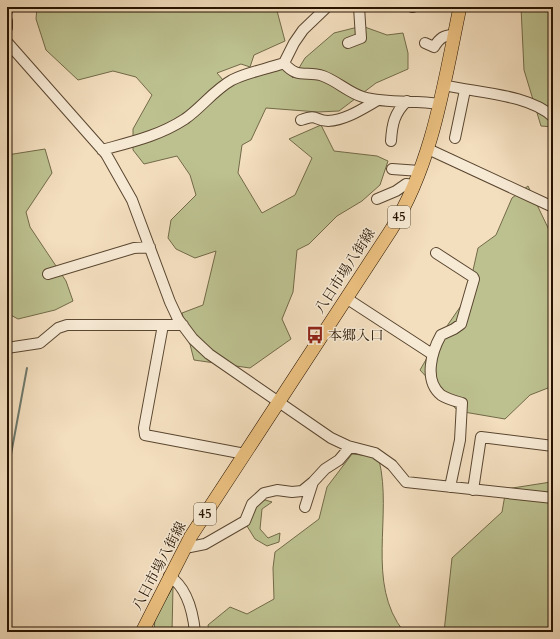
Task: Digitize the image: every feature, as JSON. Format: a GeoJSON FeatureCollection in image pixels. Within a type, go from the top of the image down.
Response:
{"type":"FeatureCollection","features":[{"type":"Feature","properties":{"kind":"main road","name":"八日市場八街線"},"geometry":{"type":"LineString","coordinates":[[142,632],[169,576],[185,548],[278,401],[401,214],[428,149],[440,104],[460,7]]}},
{"type":"Feature","properties":{"kind":"street"},"geometry":{"type":"LineString","coordinates":[[7,11],[8,7]]}},
{"type":"Feature","properties":{"kind":"street"},"geometry":{"type":"LineString","coordinates":[[102,150],[145,139],[169,128],[190,115],[206,102],[216,90],[230,81],[240,76],[284,63],[294,43],[303,30],[327,7]]}},
{"type":"Feature","properties":{"kind":"street"},"geometry":{"type":"LineString","coordinates":[[348,43],[361,38],[359,7]]}},
{"type":"Feature","properties":{"kind":"street"},"geometry":{"type":"LineString","coordinates":[[7,21],[7,28]]}},
{"type":"Feature","properties":{"kind":"street"},"geometry":{"type":"LineString","coordinates":[[425,44],[434,47],[439,40],[445,36],[455,35]]}},
{"type":"Feature","properties":{"kind":"street"},"geometry":{"type":"LineString","coordinates":[[7,42],[102,150],[120,176],[132,200],[170,302],[183,326],[193,339],[209,354],[331,438],[350,447],[375,453],[392,465],[406,482],[553,498]]}},
{"type":"Feature","properties":{"kind":"street"},"geometry":{"type":"LineString","coordinates":[[284,63],[290,71],[298,74],[322,75],[362,97],[378,100],[440,104]]}},
{"type":"Feature","properties":{"kind":"street"},"geometry":{"type":"LineString","coordinates":[[444,85],[529,102],[545,110],[553,117]]}},
{"type":"Feature","properties":{"kind":"street"},"geometry":{"type":"LineString","coordinates":[[455,138],[465,90]]}},
{"type":"Feature","properties":{"kind":"street"},"geometry":{"type":"LineString","coordinates":[[301,120],[312,116],[328,121],[349,116],[378,100]]}},
{"type":"Feature","properties":{"kind":"street"},"geometry":{"type":"LineString","coordinates":[[391,141],[392,124],[396,115],[407,102]]}},
{"type":"Feature","properties":{"kind":"street"},"geometry":{"type":"LineString","coordinates":[[428,149],[553,207]]}},
{"type":"Feature","properties":{"kind":"street"},"geometry":{"type":"LineString","coordinates":[[392,169],[420,171]]}},
{"type":"Feature","properties":{"kind":"street"},"geometry":{"type":"LineString","coordinates":[[377,198],[396,191],[406,184],[414,185]]}},
{"type":"Feature","properties":{"kind":"street"},"geometry":{"type":"LineString","coordinates":[[48,274],[134,248],[150,247]]}},
{"type":"Feature","properties":{"kind":"street"},"geometry":{"type":"LineString","coordinates":[[436,253],[474,279],[460,324],[454,329],[441,335],[432,354],[430,365],[433,381],[438,391],[450,400],[462,404],[460,440],[450,487]]}},
{"type":"Feature","properties":{"kind":"street"},"geometry":{"type":"LineString","coordinates":[[346,298],[432,354]]}},
{"type":"Feature","properties":{"kind":"street"},"geometry":{"type":"LineString","coordinates":[[7,348],[40,343],[58,328],[67,325],[183,326]]}},
{"type":"Feature","properties":{"kind":"street"},"geometry":{"type":"LineString","coordinates":[[163,325],[144,428],[145,434],[245,454]]}},
{"type":"Feature","properties":{"kind":"street"},"geometry":{"type":"LineString","coordinates":[[473,490],[481,437],[553,446]]}},
{"type":"Feature","properties":{"kind":"street"},"geometry":{"type":"LineString","coordinates":[[185,548],[205,544],[245,521],[252,504],[264,492],[277,490],[292,492],[302,490],[313,482],[325,469],[339,460],[350,447]]}},
{"type":"Feature","properties":{"kind":"street"},"geometry":{"type":"LineString","coordinates":[[305,507],[313,482]]}},
{"type":"Feature","properties":{"kind":"street"},"geometry":{"type":"LineString","coordinates":[[169,576],[181,588],[189,601],[195,632]]}},
{"type":"Feature","properties":{"kind":"green space"},"geometry":{"type":"Polygon","coordinates":[[[37,7],[276,7],[285,41],[254,55],[250,67],[241,64],[217,73],[223,80],[282,68],[293,78],[305,58],[334,33],[362,26],[387,35],[403,33],[408,53],[408,69],[376,83],[339,111],[318,112],[266,108],[251,140],[242,145],[238,173],[262,213],[295,195],[312,158],[289,139],[321,125],[334,151],[377,156],[388,161],[380,185],[362,201],[337,216],[309,244],[297,250],[293,292],[282,319],[291,339],[250,368],[194,360],[182,313],[203,305],[216,251],[195,258],[176,249],[168,238],[171,220],[196,195],[190,175],[177,156],[144,164],[133,150],[133,129],[152,95],[136,77],[113,71],[78,80],[46,50],[36,19],[37,7]]]}},
{"type":"Feature","properties":{"kind":"green space"},"geometry":{"type":"Polygon","coordinates":[[[521,7],[553,7],[553,127],[541,126],[524,70],[521,7]]]}},
{"type":"Feature","properties":{"kind":"green space"},"geometry":{"type":"Polygon","coordinates":[[[45,149],[52,173],[26,212],[30,227],[66,281],[73,301],[55,310],[18,319],[7,313],[7,155],[45,149]]]}},
{"type":"Feature","properties":{"kind":"green space"},"geometry":{"type":"Polygon","coordinates":[[[528,186],[550,232],[553,233],[553,386],[530,395],[505,419],[458,411],[420,370],[438,339],[467,297],[478,248],[496,235],[512,198],[528,186]]]}},
{"type":"Feature","properties":{"kind":"green space"},"geometry":{"type":"Polygon","coordinates":[[[352,454],[371,456],[379,460],[383,504],[383,571],[386,592],[392,613],[404,632],[209,632],[208,625],[230,607],[247,614],[274,599],[273,568],[275,552],[319,519],[327,487],[352,454]]]}},
{"type":"Feature","properties":{"kind":"green space"},"geometry":{"type":"Polygon","coordinates":[[[553,482],[553,632],[444,632],[452,558],[502,512],[506,489],[553,482]]]}},
{"type":"Feature","properties":{"kind":"green space"},"geometry":{"type":"Polygon","coordinates":[[[262,499],[272,502],[262,509],[260,529],[268,538],[280,533],[279,542],[267,546],[255,539],[242,518],[262,499]]]}},
{"type":"Feature","properties":{"kind":"green space"},"geometry":{"type":"Polygon","coordinates":[[[173,587],[172,632],[154,632],[155,618],[173,587]]]}},
{"type":"Feature","properties":{"kind":"waterway"},"geometry":{"type":"LineString","coordinates":[[7,476],[27,368]]}},
{"type":"Feature","properties":{"kind":"place","name":"本郷入口"},"geometry":{"type":"Point","coordinates":[315,335]}}]}
